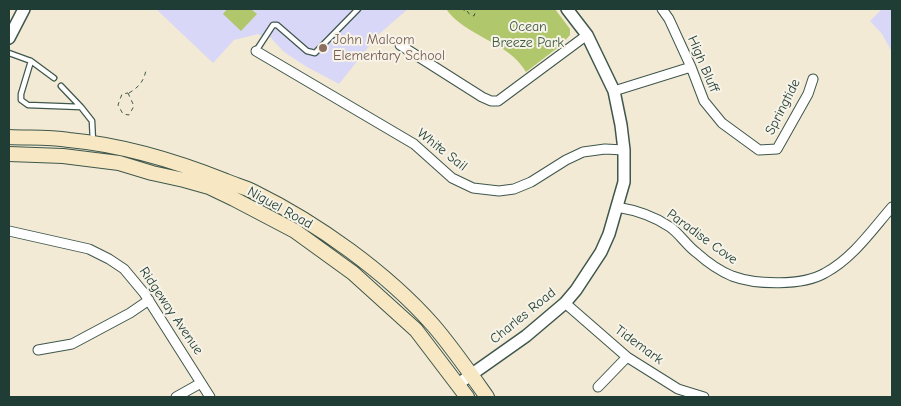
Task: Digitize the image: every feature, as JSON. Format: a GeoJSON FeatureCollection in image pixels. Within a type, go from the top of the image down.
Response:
{"type":"FeatureCollection","features":[{"type":"Feature","properties":{"kind":"main road","name":"Niguel Road"},"geometry":{"type":"LineString","coordinates":[[9,137],[93,143],[170,160],[252,191],[273,202],[341,244],[402,294],[433,325],[487,397]]}},
{"type":"Feature","properties":{"kind":"main road","name":"Niguel Road"},"geometry":{"type":"LineString","coordinates":[[9,154],[63,156],[119,163],[209,188],[295,231],[325,251],[416,330],[467,397]]}},
{"type":"Feature","properties":{"kind":"street"},"geometry":{"type":"LineString","coordinates":[[9,38],[24,9]]}},
{"type":"Feature","properties":{"kind":"street","name":"Charles Road"},"geometry":{"type":"LineString","coordinates":[[458,384],[526,336],[565,303],[601,252],[609,234],[617,207],[624,182],[624,150],[622,125],[614,91],[587,35],[567,9]]}},
{"type":"Feature","properties":{"kind":"street","name":"High Bluff"},"geometry":{"type":"LineString","coordinates":[[662,9],[669,19],[691,67],[704,102],[722,123],[759,150],[777,149]]}},
{"type":"Feature","properties":{"kind":"street"},"geometry":{"type":"LineString","coordinates":[[400,45],[482,97],[491,101],[498,101],[587,35]]}},
{"type":"Feature","properties":{"kind":"street","name":"White Sail"},"geometry":{"type":"LineString","coordinates":[[256,51],[414,144],[452,178],[473,188],[499,191],[514,189],[531,182],[566,160],[583,152],[605,149],[624,150]]}},
{"type":"Feature","properties":{"kind":"street"},"geometry":{"type":"LineString","coordinates":[[614,91],[691,67]]}},
{"type":"Feature","properties":{"kind":"street","name":"Springtide"},"geometry":{"type":"LineString","coordinates":[[777,149],[808,94],[812,78]]}},
{"type":"Feature","properties":{"kind":"street","name":"Paradise Cove"},"geometry":{"type":"LineString","coordinates":[[617,207],[638,211],[670,228],[696,253],[732,276],[769,283],[788,282],[824,274],[840,264],[856,249],[892,206]]}},
{"type":"Feature","properties":{"kind":"street","name":"Ridgeway Avenue"},"geometry":{"type":"LineString","coordinates":[[9,231],[80,246],[98,252],[124,269],[149,300],[210,397]]}},
{"type":"Feature","properties":{"kind":"street"},"geometry":{"type":"LineString","coordinates":[[38,350],[72,344],[130,314],[149,300]]}},
{"type":"Feature","properties":{"kind":"street","name":"Tidemark"},"geometry":{"type":"LineString","coordinates":[[565,303],[627,357],[678,389],[704,397]]}},
{"type":"Feature","properties":{"kind":"street"},"geometry":{"type":"LineString","coordinates":[[598,387],[627,357]]}},
{"type":"Feature","properties":{"kind":"street"},"geometry":{"type":"LineString","coordinates":[[176,397],[202,383]]}},
{"type":"Feature","properties":{"kind":"lane"},"geometry":{"type":"LineString","coordinates":[[256,51],[273,25],[277,25],[307,51],[316,53],[358,9]]}},
{"type":"Feature","properties":{"kind":"lane"},"geometry":{"type":"LineString","coordinates":[[9,54],[31,61],[54,78]]}},
{"type":"Feature","properties":{"kind":"lane"},"geometry":{"type":"LineString","coordinates":[[31,61],[21,100],[28,105],[81,107]]}},
{"type":"Feature","properties":{"kind":"lane"},"geometry":{"type":"LineString","coordinates":[[61,86],[92,120],[93,143]]}},
{"type":"Feature","properties":{"kind":"path"},"geometry":{"type":"LineString","coordinates":[[461,9],[467,10],[477,20]]}},
{"type":"Feature","properties":{"kind":"path"},"geometry":{"type":"LineString","coordinates":[[474,9],[476,10],[474,16]]}},
{"type":"Feature","properties":{"kind":"path"},"geometry":{"type":"LineString","coordinates":[[128,93],[134,106],[129,115],[123,114],[118,105],[122,94],[138,88],[146,70]]}},
{"type":"Feature","properties":{"kind":"shaded area","name":"John Malcom Elementary School"},"geometry":{"type":"Polygon","coordinates":[[[156,9],[408,9],[378,35],[339,84],[284,52],[269,36],[267,39],[258,34],[234,40],[213,63],[156,9]]]}},
{"type":"Feature","properties":{"kind":"shaded area"},"geometry":{"type":"Polygon","coordinates":[[[882,9],[892,9],[892,52],[882,34],[870,21],[882,9]]]}},
{"type":"Feature","properties":{"kind":"green space"},"geometry":{"type":"Polygon","coordinates":[[[227,9],[251,9],[257,14],[241,31],[223,14],[227,9]]]}},
{"type":"Feature","properties":{"kind":"green space","name":"Ocean Breeze Park"},"geometry":{"type":"Polygon","coordinates":[[[446,9],[555,9],[570,29],[570,35],[561,45],[526,72],[509,53],[464,26],[446,9]]]}},
{"type":"Feature","properties":{"kind":"place","name":"John Malcom Elementary School"},"geometry":{"type":"Point","coordinates":[323,48]}}]}
